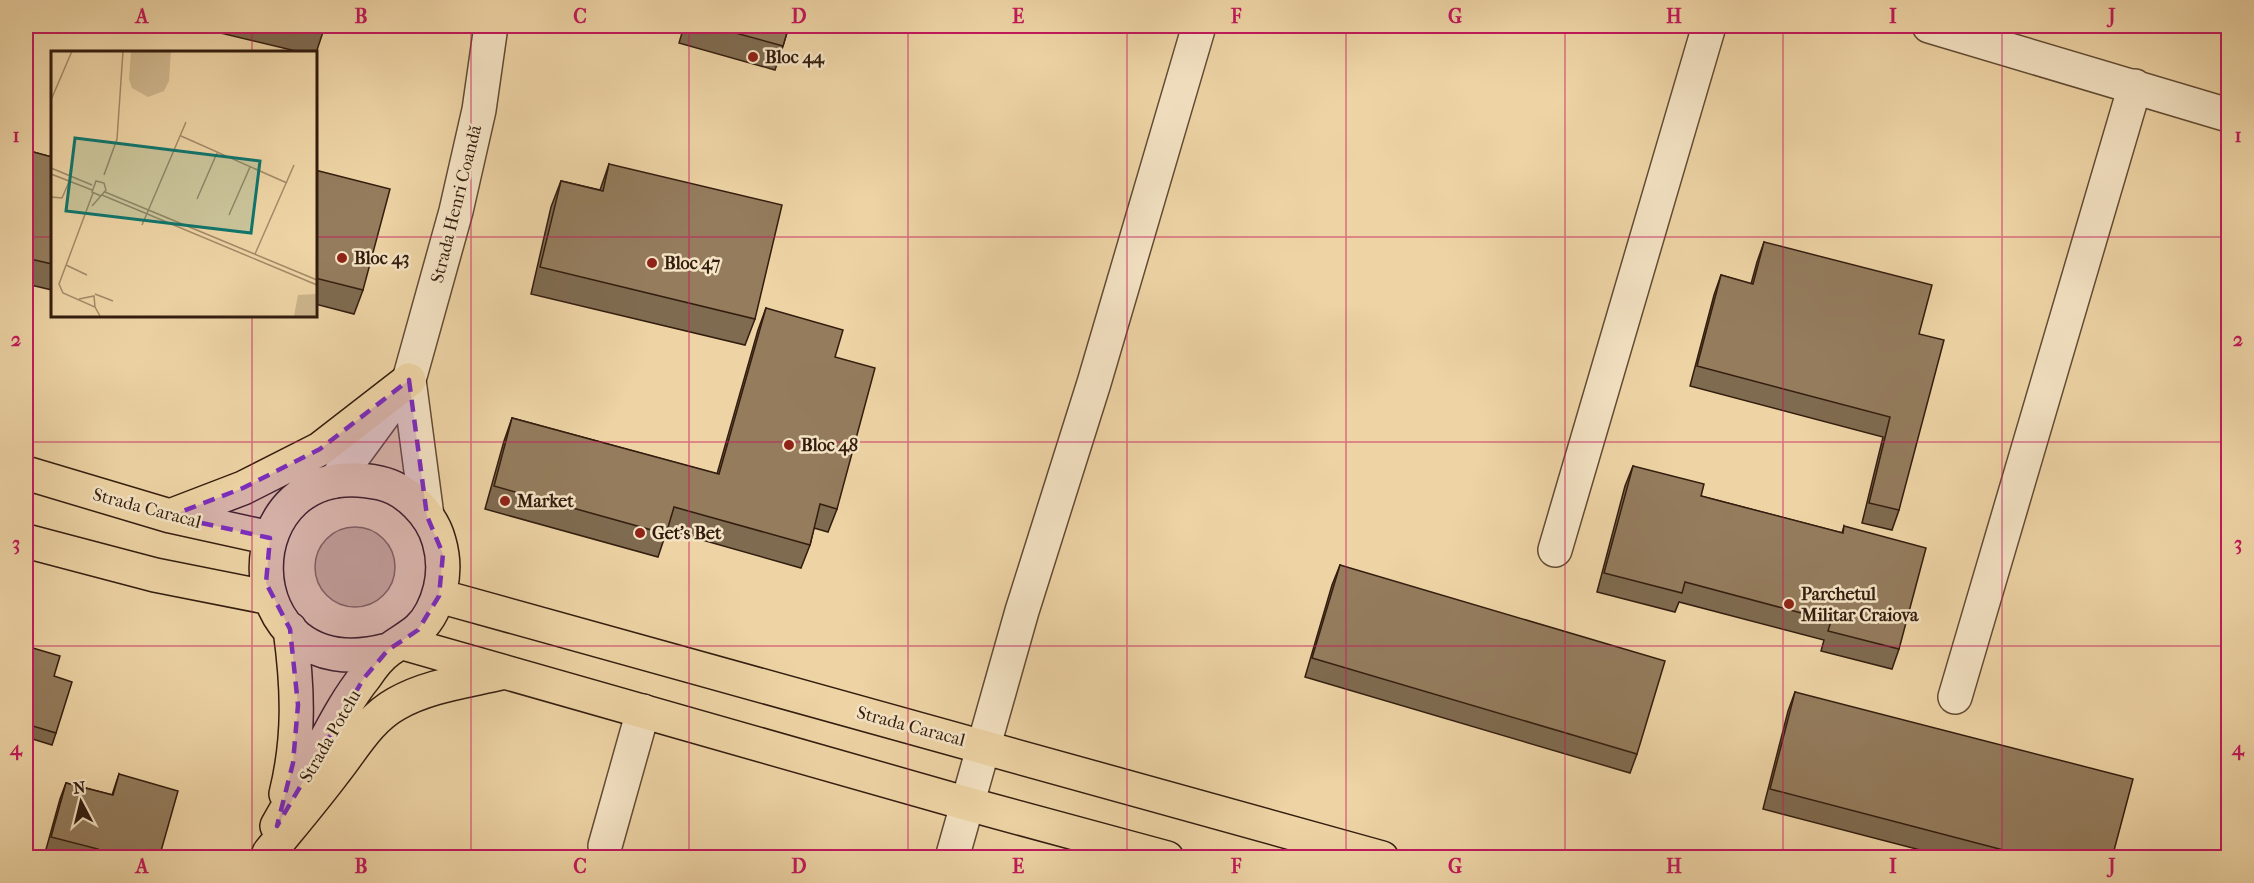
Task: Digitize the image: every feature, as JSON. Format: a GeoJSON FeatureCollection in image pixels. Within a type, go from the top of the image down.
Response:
{"type":"FeatureCollection","features":[{"type":"Feature","properties":{"kind":"main road"},"geometry":{"type":"LineString","coordinates":[[170,516],[243,488],[320,449],[409,380]]}},
{"type":"Feature","properties":{"kind":"main road","name":"Strada Caracal"},"geometry":{"type":"LineString","coordinates":[[26,473],[170,516],[270,538]]}},
{"type":"Feature","properties":{"kind":"main road"},"geometry":{"type":"LineString","coordinates":[[361,479],[386,485],[408,497],[427,516],[437,534],[443,554],[443,575],[439,596],[431,614],[418,630],[395,647],[368,656],[346,656],[326,652],[307,643],[278,615],[271,598],[265,568],[270,538],[280,518],[295,501],[314,488],[335,481],[361,479]]}},
{"type":"Feature","properties":{"kind":"main road"},"geometry":{"type":"LineString","coordinates":[[26,541],[155,575],[271,598]]}},
{"type":"Feature","properties":{"kind":"main road","name":"Strada Caracal"},"geometry":{"type":"LineString","coordinates":[[439,596],[1382,858]]}},
{"type":"Feature","properties":{"kind":"main road","name":"Strada Potelu"},"geometry":{"type":"LineString","coordinates":[[271,846],[294,763],[297,682],[290,629]]}},
{"type":"Feature","properties":{"kind":"main road"},"geometry":{"type":"LineString","coordinates":[[395,647],[505,672],[968,804],[1167,858]]}},
{"type":"Feature","properties":{"kind":"main road","name":"Strada Potelu"},"geometry":{"type":"LineString","coordinates":[[271,846],[345,706],[364,678],[395,647]]}},
{"type":"Feature","properties":{"kind":"main road"},"geometry":{"type":"LineString","coordinates":[[271,846],[309,805],[365,730],[381,714],[397,703],[422,692],[505,672]]}},
{"type":"Feature","properties":{"kind":"street","name":"Strada Henri Coandă"},"geometry":{"type":"LineString","coordinates":[[335,481],[409,380],[456,211],[479,110],[491,26]]}},
{"type":"Feature","properties":{"kind":"street"},"geometry":{"type":"LineString","coordinates":[[952,858],[1022,611],[1094,383],[1199,26]]}},
{"type":"Feature","properties":{"kind":"street"},"geometry":{"type":"LineString","coordinates":[[1555,550],[1709,26]]}},
{"type":"Feature","properties":{"kind":"street"},"geometry":{"type":"LineString","coordinates":[[1929,26],[2229,115]]}},
{"type":"Feature","properties":{"kind":"street"},"geometry":{"type":"LineString","coordinates":[[1955,697],[2135,87]]}},
{"type":"Feature","properties":{"kind":"street","name":"Strada Henri Coandă"},"geometry":{"type":"LineString","coordinates":[[409,380],[427,516]]}},
{"type":"Feature","properties":{"kind":"street"},"geometry":{"type":"LineString","coordinates":[[605,846],[643,711]]}},
{"type":"Feature","properties":{"kind":"highlighted area"},"geometry":{"type":"Polygon","coordinates":[[[409,380],[427,516],[443,554],[439,596],[418,630],[388,650],[364,678],[277,826],[293,763],[298,705],[290,629],[266,583],[270,538],[170,516],[243,488],[320,449],[409,380]]]}},
{"type":"Feature","properties":{"kind":"shaded area"},"geometry":{"type":"Polygon","coordinates":[[[355,527],[370,530],[383,539],[392,552],[395,567],[392,582],[383,595],[370,604],[355,607],[340,604],[327,595],[318,582],[315,567],[318,552],[327,539],[340,530],[355,527]]]}},
{"type":"Feature","properties":{"kind":"building"},"geometry":{"type":"Polygon","coordinates":[[[296,26],[325,26],[324,32],[296,26]]]}},
{"type":"Feature","properties":{"kind":"building"},"geometry":{"type":"Polygon","coordinates":[[[710,26],[789,26],[783,46],[710,26]]]}},
{"type":"Feature","properties":{"kind":"building"},"geometry":{"type":"Polygon","coordinates":[[[26,150],[51,157],[51,264],[26,258],[26,150]]]}},
{"type":"Feature","properties":{"kind":"building","name":"Bloc 47"},"geometry":{"type":"Polygon","coordinates":[[[609,164],[782,205],[755,319],[540,267],[561,181],[603,191],[609,164]]]}},
{"type":"Feature","properties":{"kind":"building","name":"Bloc 43"},"geometry":{"type":"Polygon","coordinates":[[[316,170],[390,189],[363,290],[316,278],[316,170]]]}},
{"type":"Feature","properties":{"kind":"building"},"geometry":{"type":"Polygon","coordinates":[[[1764,242],[1932,285],[1919,334],[1944,340],[1899,510],[1869,503],[1890,417],[1697,366],[1721,275],[1753,284],[1764,242]]]}},
{"type":"Feature","properties":{"kind":"building"},"geometry":{"type":"Polygon","coordinates":[[[766,308],[843,330],[835,357],[875,368],[837,509],[820,504],[810,545],[674,507],[666,534],[494,486],[512,418],[719,474],[766,308]]]}},
{"type":"Feature","properties":{"kind":"building"},"geometry":{"type":"Polygon","coordinates":[[[1633,466],[1704,484],[1701,496],[1843,533],[1844,526],[1926,548],[1899,649],[1828,631],[1831,621],[1685,582],[1682,593],[1604,573],[1633,466]]]}},
{"type":"Feature","properties":{"kind":"building"},"geometry":{"type":"Polygon","coordinates":[[[1340,565],[1665,661],[1637,754],[1312,658],[1340,565]]]}},
{"type":"Feature","properties":{"kind":"building"},"geometry":{"type":"Polygon","coordinates":[[[26,646],[60,656],[54,676],[72,682],[56,733],[26,724],[26,646]]]}},
{"type":"Feature","properties":{"kind":"building"},"geometry":{"type":"Polygon","coordinates":[[[1795,692],[2133,779],[2112,858],[2034,858],[1770,789],[1795,692]]]}},
{"type":"Feature","properties":{"kind":"building"},"geometry":{"type":"Polygon","coordinates":[[[119,774],[178,791],[159,858],[96,858],[98,849],[51,837],[66,783],[113,795],[119,774]]]}},
{"type":"Feature","properties":{"kind":"place","name":"Bloc 44"},"geometry":{"type":"Point","coordinates":[753,57]}},
{"type":"Feature","properties":{"kind":"place","name":"Bloc 43"},"geometry":{"type":"Point","coordinates":[342,258]}},
{"type":"Feature","properties":{"kind":"place","name":"Bloc 47"},"geometry":{"type":"Point","coordinates":[652,263]}},
{"type":"Feature","properties":{"kind":"place","name":"Bloc 48"},"geometry":{"type":"Point","coordinates":[789,445]}},
{"type":"Feature","properties":{"kind":"place","name":"Market"},"geometry":{"type":"Point","coordinates":[505,501]}},
{"type":"Feature","properties":{"kind":"place","name":"Get's Bet"},"geometry":{"type":"Point","coordinates":[640,533]}},
{"type":"Feature","properties":{"kind":"place","name":"Parchetul Militar Craiova"},"geometry":{"type":"Point","coordinates":[1789,604]}}]}
